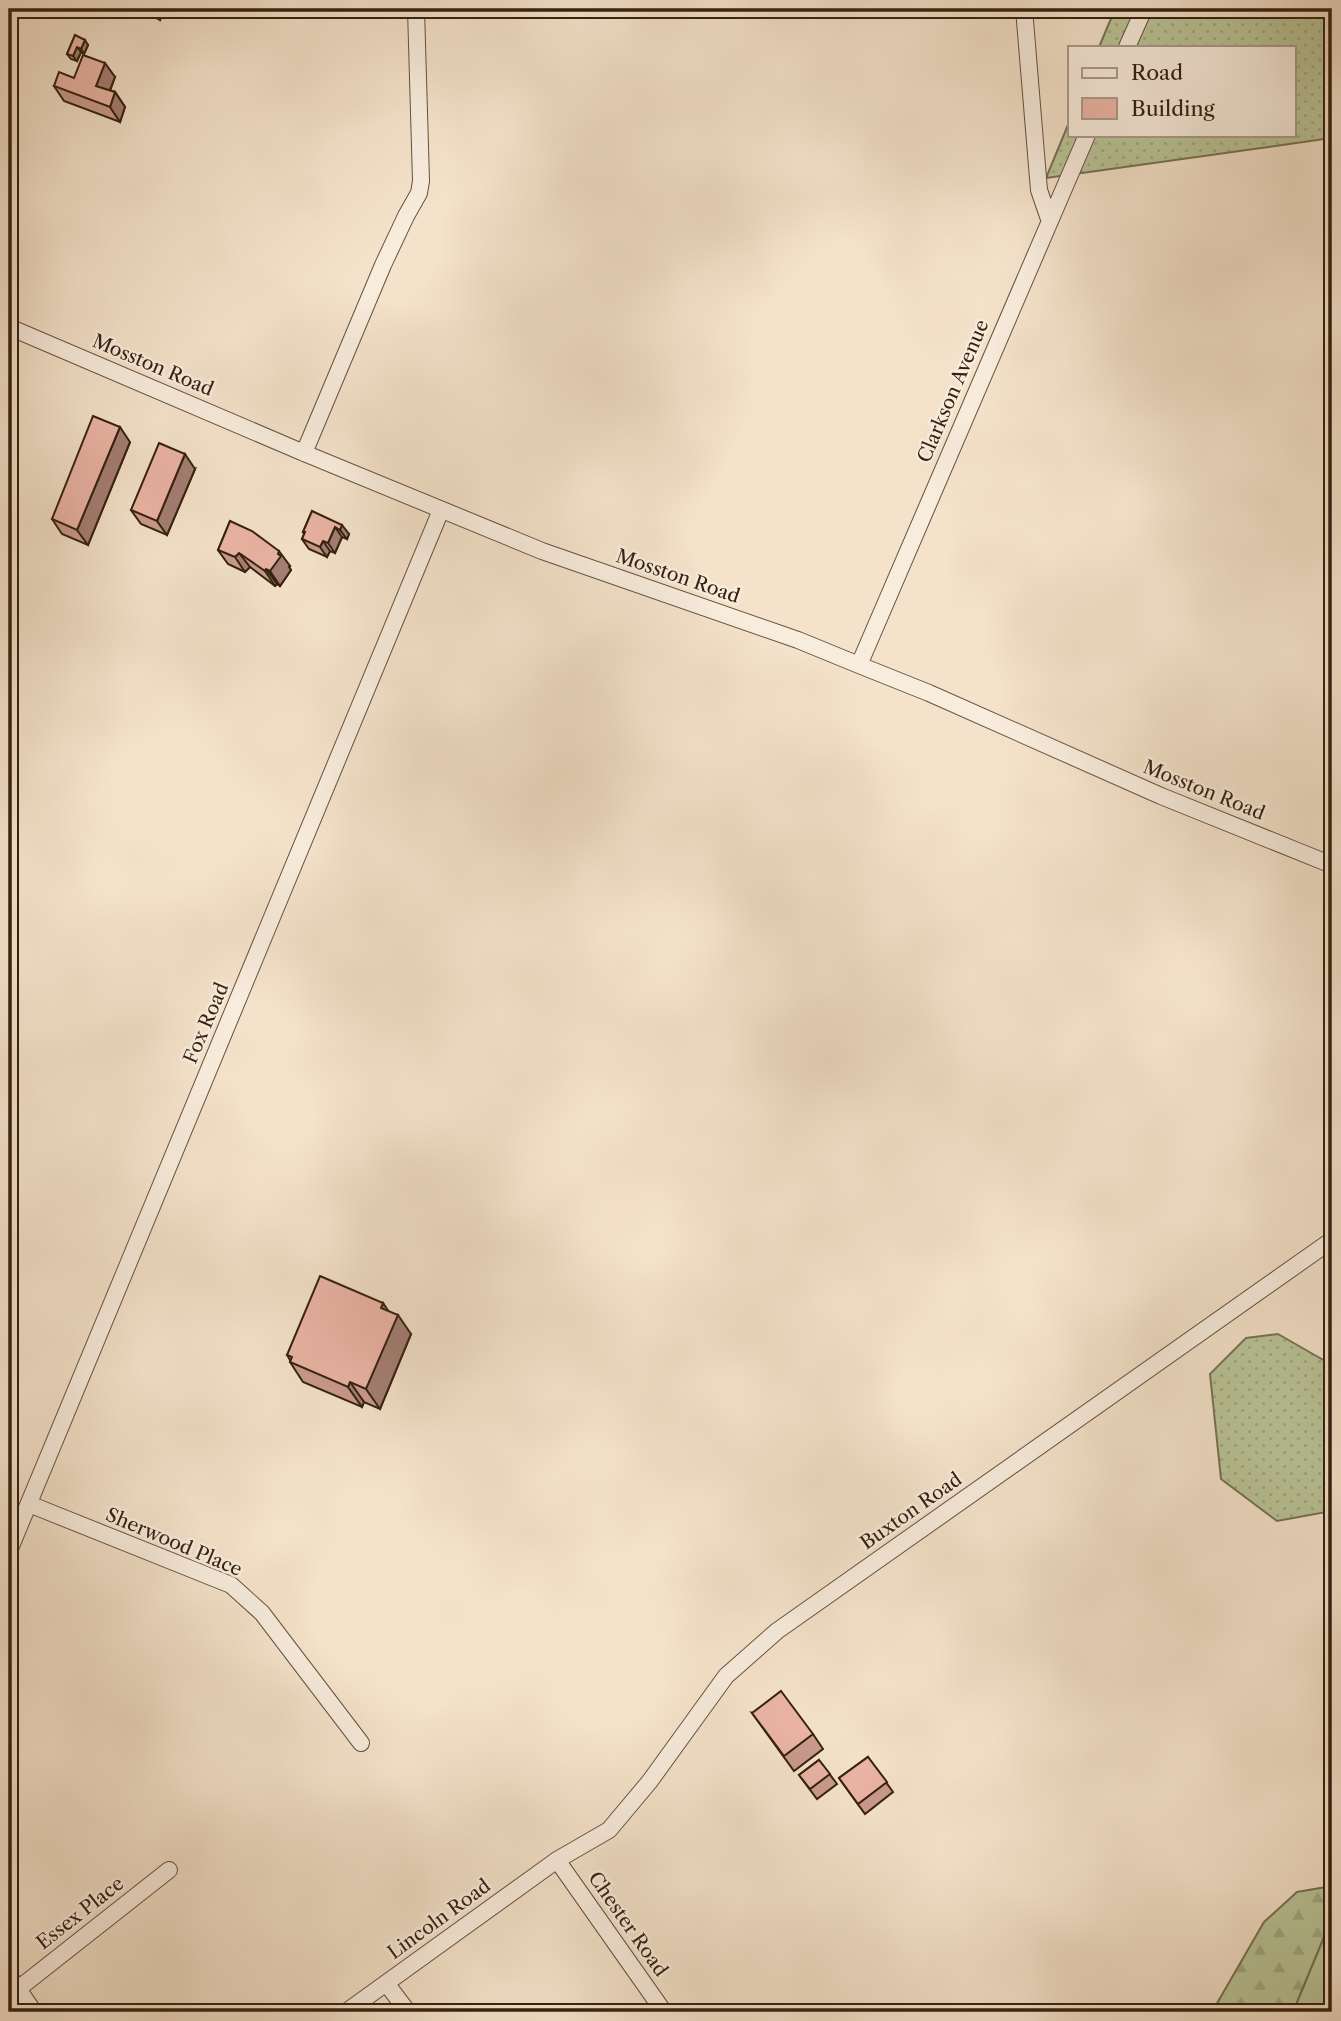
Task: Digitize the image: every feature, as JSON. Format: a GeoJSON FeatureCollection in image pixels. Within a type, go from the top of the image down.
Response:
{"type":"FeatureCollection","features":[{"type":"Feature","properties":{"kind":"street"},"geometry":{"type":"LineString","coordinates":[[304,453],[383,265],[419,193],[421,181],[416,9]]}},
{"type":"Feature","properties":{"kind":"street"},"geometry":{"type":"LineString","coordinates":[[1024,9],[1039,190],[1049,219]]}},
{"type":"Feature","properties":{"kind":"street"},"geometry":{"type":"LineString","coordinates":[[1127,46],[1144,9]]}},
{"type":"Feature","properties":{"kind":"street","name":"Clarkson Avenue"},"geometry":{"type":"LineString","coordinates":[[859,665],[1087,136]]}},
{"type":"Feature","properties":{"kind":"street","name":"Mosston Road"},"geometry":{"type":"LineString","coordinates":[[9,327],[542,551],[798,640],[929,693],[1161,796],[1332,865]]}},
{"type":"Feature","properties":{"kind":"street","name":"Fox Road"},"geometry":{"type":"LineString","coordinates":[[9,1551],[441,510]]}},
{"type":"Feature","properties":{"kind":"street","name":"Buxton Road"},"geometry":{"type":"LineString","coordinates":[[557,1860],[609,1830],[650,1781],[726,1676],[777,1631],[1332,1240]]}},
{"type":"Feature","properties":{"kind":"street","name":"Sherwood Place"},"geometry":{"type":"LineString","coordinates":[[29,1504],[231,1585],[262,1613],[360,1743]]}},
{"type":"Feature","properties":{"kind":"street","name":"Lincoln Road"},"geometry":{"type":"LineString","coordinates":[[346,2012],[557,1860]]}},
{"type":"Feature","properties":{"kind":"street","name":"Chester Road"},"geometry":{"type":"LineString","coordinates":[[557,1860],[664,2012]]}},
{"type":"Feature","properties":{"kind":"street","name":"Essex Place"},"geometry":{"type":"LineString","coordinates":[[13,1983],[169,1870]]}},
{"type":"Feature","properties":{"kind":"street"},"geometry":{"type":"LineString","coordinates":[[13,1983],[34,2012]]}},
{"type":"Feature","properties":{"kind":"street"},"geometry":{"type":"LineString","coordinates":[[386,1983],[408,2012]]}},
{"type":"Feature","properties":{"kind":"green space"},"geometry":{"type":"Polygon","coordinates":[[[1115,9],[1332,9],[1332,138],[1046,178],[1068,125],[1068,136],[1296,136],[1296,46],[1099,46],[1115,9]]]}},
{"type":"Feature","properties":{"kind":"green space"},"geometry":{"type":"Polygon","coordinates":[[[1278,1334],[1332,1365],[1332,1511],[1277,1521],[1221,1479],[1210,1374],[1246,1338],[1278,1334]]]}},
{"type":"Feature","properties":{"kind":"green space"},"geometry":{"type":"Polygon","coordinates":[[[1332,1886],[1332,1918],[1293,2012],[1212,2012],[1264,1922],[1297,1892],[1332,1886]]]}},
{"type":"Feature","properties":{"kind":"green space"},"geometry":{"type":"Polygon","coordinates":[[[1332,1918],[1332,2012],[1293,2012],[1332,1918]]]}},
{"type":"Feature","properties":{"kind":"building"},"geometry":{"type":"Polygon","coordinates":[[[75,35],[85,40],[81,49],[77,47],[73,56],[67,54],[75,35]]]}},
{"type":"Feature","properties":{"kind":"building"},"geometry":{"type":"Polygon","coordinates":[[[83,55],[105,63],[96,86],[115,92],[110,107],[54,86],[59,72],[74,78],[83,55]]]}},
{"type":"Feature","properties":{"kind":"building"},"geometry":{"type":"Polygon","coordinates":[[[93,416],[120,427],[77,530],[52,519],[93,416]]]}},
{"type":"Feature","properties":{"kind":"building"},"geometry":{"type":"Polygon","coordinates":[[[159,443],[185,454],[157,521],[131,510],[159,443]]]}},
{"type":"Feature","properties":{"kind":"building"},"geometry":{"type":"Polygon","coordinates":[[[312,511],[342,525],[340,530],[335,527],[328,543],[323,541],[320,547],[302,539],[312,511]]]}},
{"type":"Feature","properties":{"kind":"building"},"geometry":{"type":"Polygon","coordinates":[[[230,521],[252,531],[279,551],[281,556],[270,571],[265,571],[239,553],[235,557],[218,550],[230,521]]]}},
{"type":"Feature","properties":{"kind":"building"},"geometry":{"type":"Polygon","coordinates":[[[320,1276],[383,1303],[381,1308],[398,1315],[366,1389],[350,1382],[348,1387],[290,1362],[292,1357],[287,1355],[320,1276]]]}},
{"type":"Feature","properties":{"kind":"building"},"geometry":{"type":"Polygon","coordinates":[[[781,1691],[813,1734],[784,1756],[752,1713],[781,1691]]]}},
{"type":"Feature","properties":{"kind":"building"},"geometry":{"type":"Polygon","coordinates":[[[868,1757],[887,1782],[858,1804],[839,1778],[868,1757]]]}},
{"type":"Feature","properties":{"kind":"building"},"geometry":{"type":"Polygon","coordinates":[[[819,1760],[830,1774],[810,1789],[799,1775],[819,1760]]]}}]}
